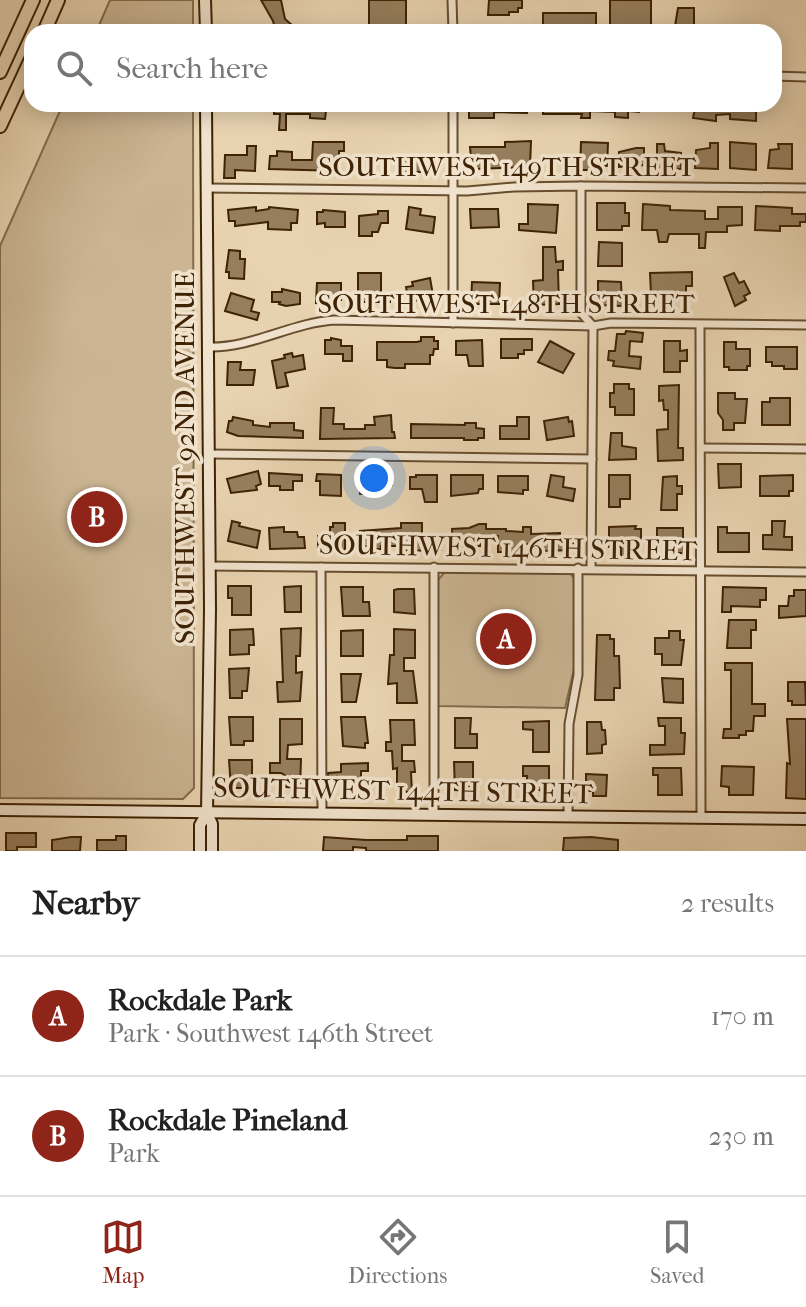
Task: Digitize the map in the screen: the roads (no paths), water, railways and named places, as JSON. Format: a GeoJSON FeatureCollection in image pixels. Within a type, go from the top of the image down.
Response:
{"type":"FeatureCollection","features":[{"type":"Feature","properties":{"kind":"highway"},"geometry":{"type":"LineString","coordinates":[[28,24],[33,0]]}},
{"type":"Feature","properties":{"kind":"highway"},"geometry":{"type":"LineString","coordinates":[[48,24],[58,0]]}},
{"type":"Feature","properties":{"kind":"highway"},"geometry":{"type":"LineString","coordinates":[[0,72],[24,34]]}},
{"type":"Feature","properties":{"kind":"highway"},"geometry":{"type":"LineString","coordinates":[[0,126],[24,74]]}},
{"type":"Feature","properties":{"kind":"street"},"geometry":{"type":"LineString","coordinates":[[205,0],[206,24]]}},
{"type":"Feature","properties":{"kind":"street"},"geometry":{"type":"LineString","coordinates":[[452,0],[453,24]]}},
{"type":"Feature","properties":{"kind":"street"},"geometry":{"type":"LineString","coordinates":[[782,76],[806,77]]}},
{"type":"Feature","properties":{"kind":"street","name":"SOUTHWEST 92ND AVENUE"},"geometry":{"type":"LineString","coordinates":[[206,112],[209,347],[207,813],[212,824],[212,851]]}},
{"type":"Feature","properties":{"kind":"street"},"geometry":{"type":"LineString","coordinates":[[453,112],[453,323]]}},
{"type":"Feature","properties":{"kind":"street"},"geometry":{"type":"LineString","coordinates":[[581,186],[581,313],[593,326],[591,569]]}},
{"type":"Feature","properties":{"kind":"street","name":"SOUTHWEST 149TH STREET"},"geometry":{"type":"LineString","coordinates":[[207,188],[453,191],[581,186],[806,188]]}},
{"type":"Feature","properties":{"kind":"street","name":"SOUTHWEST 148TH STREET"},"geometry":{"type":"LineString","coordinates":[[209,347],[246,342],[325,321],[593,326],[611,323],[806,325]]}},
{"type":"Feature","properties":{"kind":"street"},"geometry":{"type":"LineString","coordinates":[[700,325],[701,818]]}},
{"type":"Feature","properties":{"kind":"street"},"geometry":{"type":"LineString","coordinates":[[701,448],[806,449]]}},
{"type":"Feature","properties":{"kind":"street"},"geometry":{"type":"LineString","coordinates":[[209,454],[592,459]]}},
{"type":"Feature","properties":{"kind":"street","name":"SOUTHWEST 146TH STREET"},"geometry":{"type":"LineString","coordinates":[[209,566],[806,572]]}},
{"type":"Feature","properties":{"kind":"street"},"geometry":{"type":"LineString","coordinates":[[321,567],[322,814]]}},
{"type":"Feature","properties":{"kind":"street"},"geometry":{"type":"LineString","coordinates":[[434,567],[434,814]]}},
{"type":"Feature","properties":{"kind":"street"},"geometry":{"type":"LineString","coordinates":[[568,816],[569,724],[578,675],[578,568]]}},
{"type":"Feature","properties":{"kind":"street","name":"SOUTHWEST 144TH STREET"},"geometry":{"type":"LineString","coordinates":[[0,810],[806,819]]}},
{"type":"Feature","properties":{"kind":"street","name":"SOUTHWEST 92ND AVENUE"},"geometry":{"type":"LineString","coordinates":[[200,851],[200,825],[207,813]]}},
{"type":"Feature","properties":{"kind":"place","name":"Rockdale Pineland"},"geometry":{"type":"Point","coordinates":[97,517]}},
{"type":"Feature","properties":{"kind":"place","name":"Rockdale Park"},"geometry":{"type":"Point","coordinates":[506,639]}}]}
